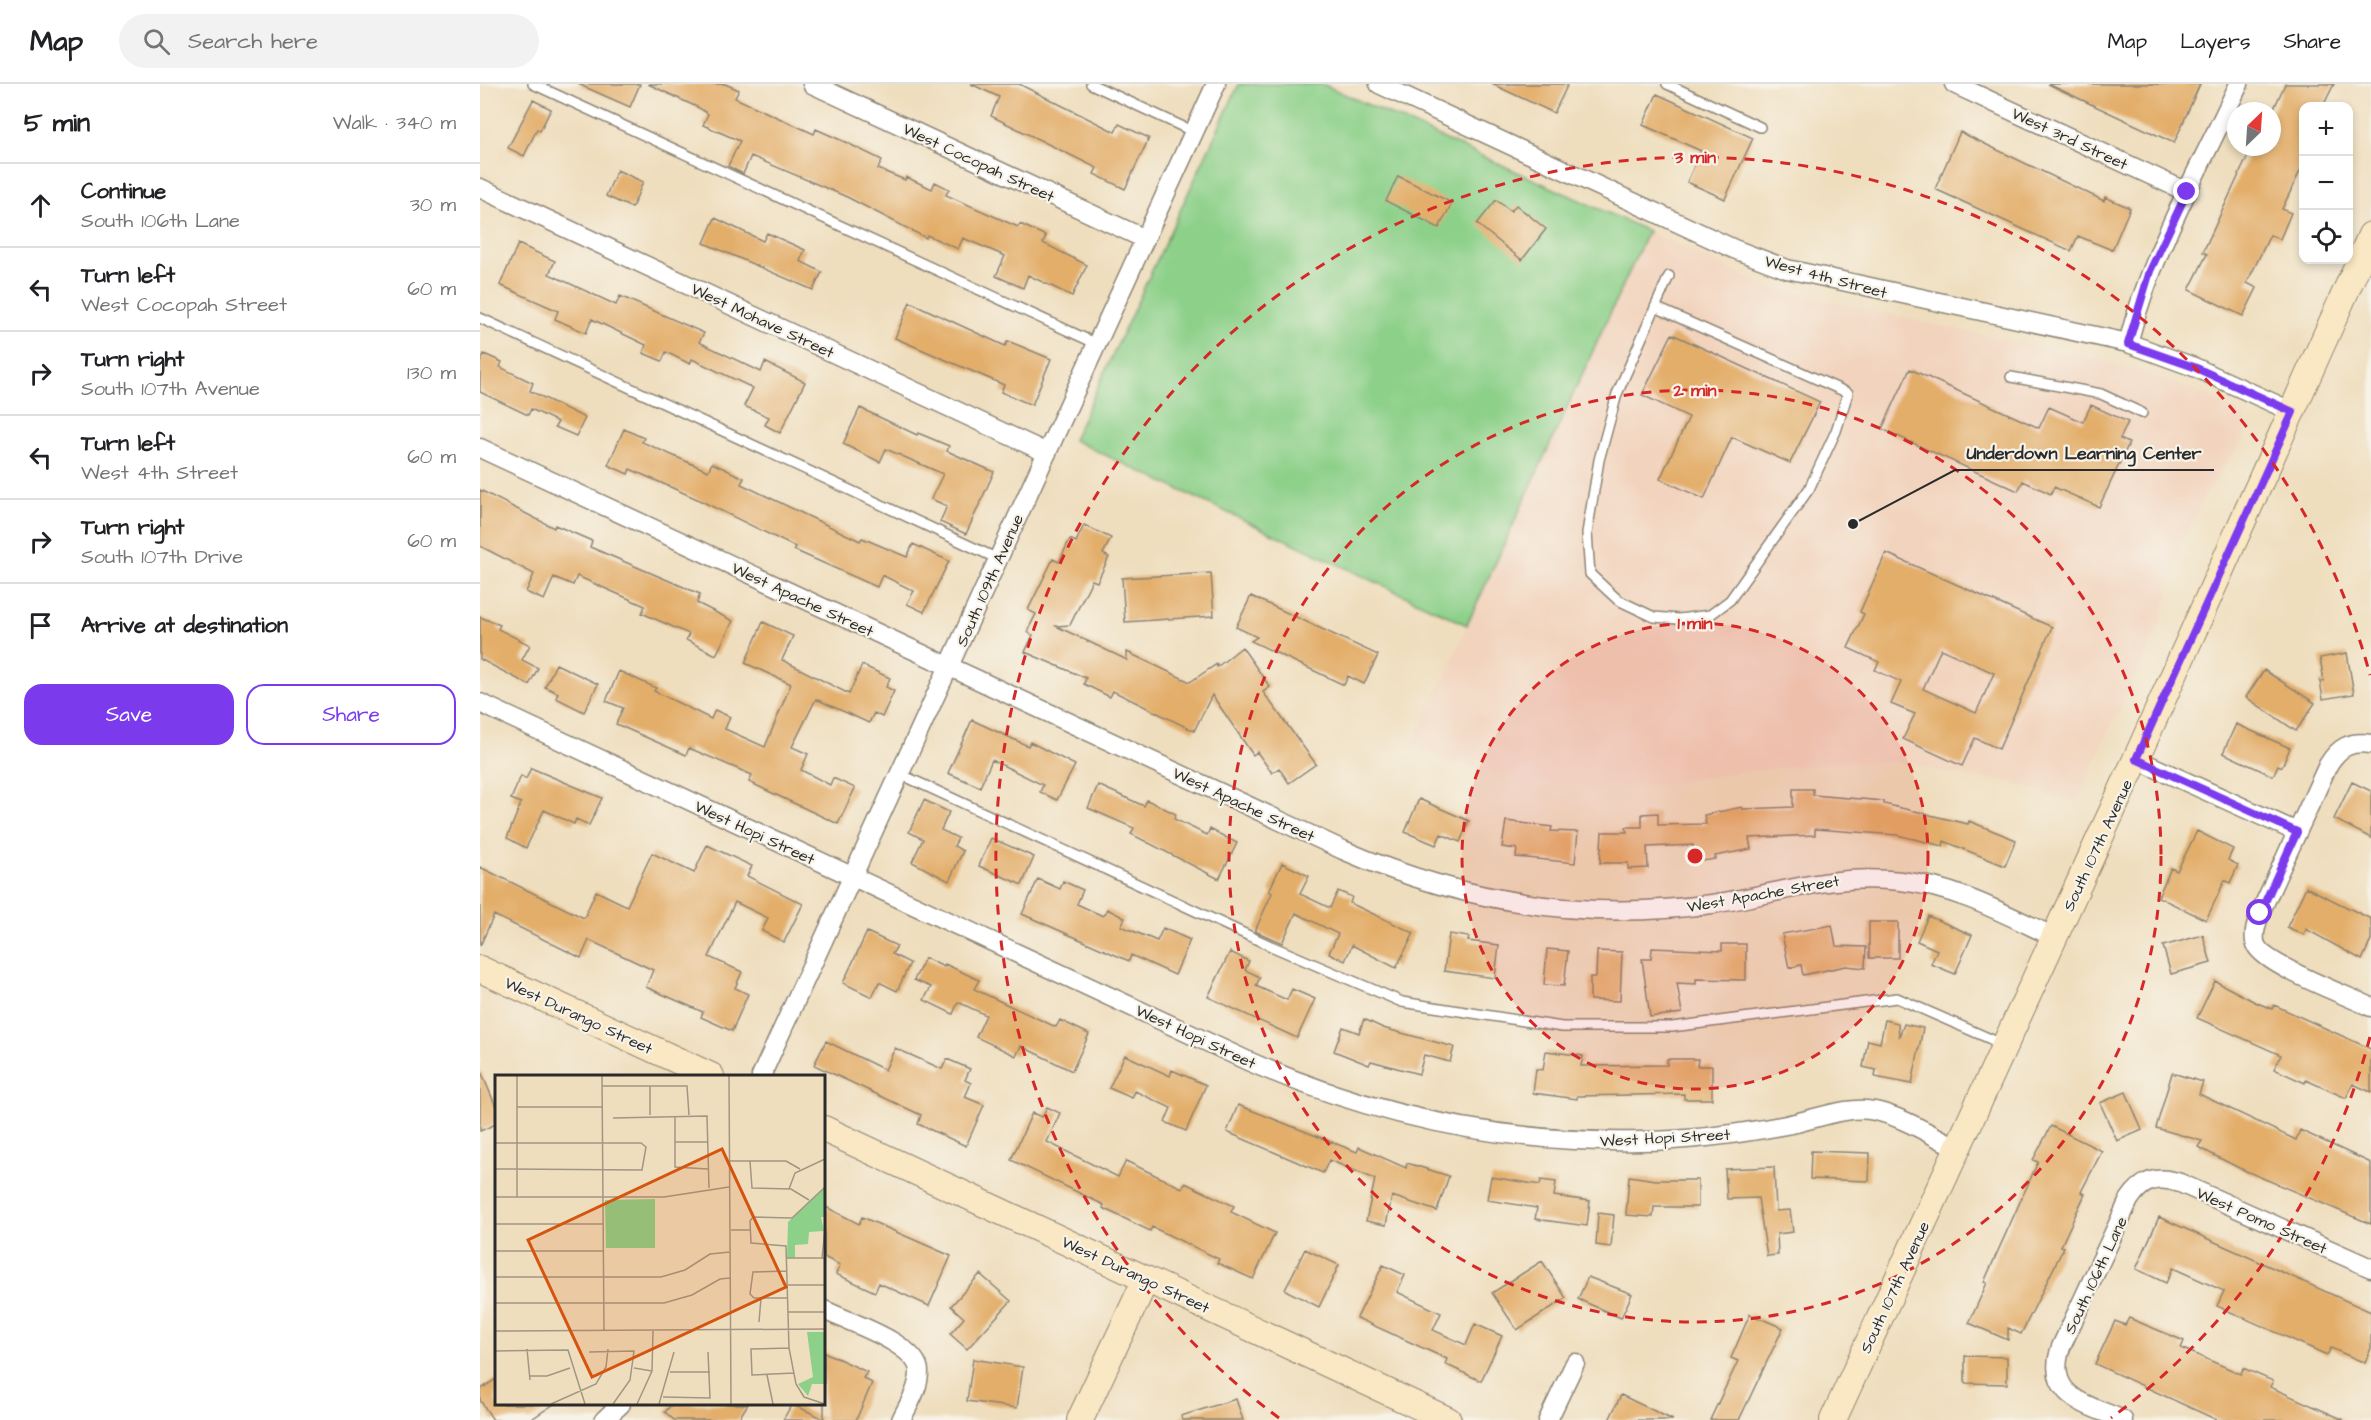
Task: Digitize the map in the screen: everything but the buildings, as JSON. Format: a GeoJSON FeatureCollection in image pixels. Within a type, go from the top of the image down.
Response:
{"type":"FeatureCollection","features":[{"type":"Feature","properties":{"kind":"main road","name":"South 107th Avenue"},"geometry":{"type":"LineString","coordinates":[[1833,1420],[2136,759],[2371,235]]}},
{"type":"Feature","properties":{"kind":"main road","name":"West Durango Street"},"geometry":{"type":"LineString","coordinates":[[480,969],[707,1075]]}},
{"type":"Feature","properties":{"kind":"main road","name":"West Durango Street"},"geometry":{"type":"LineString","coordinates":[[825,1129],[1448,1420]]}},
{"type":"Feature","properties":{"kind":"main road"},"geometry":{"type":"LineString","coordinates":[[1080,1420],[1146,1279]]}},
{"type":"Feature","properties":{"kind":"street","name":"West Cocopah Street"},"geometry":{"type":"LineString","coordinates":[[812,84],[1145,239]]}},
{"type":"Feature","properties":{"kind":"street","name":"South 109th Avenue"},"geometry":{"type":"LineString","coordinates":[[762,1075],[1216,84]]}},
{"type":"Feature","properties":{"kind":"street","name":"West 4th Street"},"geometry":{"type":"LineString","coordinates":[[1379,84],[1734,249],[1787,269],[2128,344],[2194,367],[2293,412]]}},
{"type":"Feature","properties":{"kind":"street","name":"West 3rd Street"},"geometry":{"type":"LineString","coordinates":[[1954,84],[2187,192]]}},
{"type":"Feature","properties":{"kind":"street"},"geometry":{"type":"LineString","coordinates":[[2128,344],[2150,271],[2239,84]]}},
{"type":"Feature","properties":{"kind":"street","name":"West Mohave Street"},"geometry":{"type":"LineString","coordinates":[[480,188],[1047,453]]}},
{"type":"Feature","properties":{"kind":"street","name":"West Apache Street"},"geometry":{"type":"LineString","coordinates":[[480,448],[1354,855],[1412,877],[1463,892],[1541,906],[1624,910],[1731,901],[1818,882],[1881,880],[1948,892],[2054,937]]}},
{"type":"Feature","properties":{"kind":"street","name":"West Hopi Street"},"geometry":{"type":"LineString","coordinates":[[480,703],[1276,1073],[1334,1095],[1396,1113],[1463,1127],[1525,1136],[1642,1141],[1728,1135],[1861,1110],[1887,1114],[1958,1148]]}},
{"type":"Feature","properties":{"kind":"street"},"geometry":{"type":"LineString","coordinates":[[2371,744],[2351,743],[2342,747],[2328,765],[2260,913],[2254,934],[2256,945],[2262,954],[2280,966],[2371,1007]]}},
{"type":"Feature","properties":{"kind":"street"},"geometry":{"type":"LineString","coordinates":[[2136,759],[2297,832]]}},
{"type":"Feature","properties":{"kind":"street","name":"West Pomo Street"},"geometry":{"type":"LineString","coordinates":[[2151,1180],[2160,1178],[2180,1183],[2371,1268]]}},
{"type":"Feature","properties":{"kind":"street","name":"South 106th Lane"},"geometry":{"type":"LineString","coordinates":[[2124,1420],[2070,1395],[2057,1379],[2056,1368],[2061,1347],[2129,1200],[2142,1184],[2151,1180]]}},
{"type":"Feature","properties":{"kind":"street"},"geometry":{"type":"LineString","coordinates":[[825,1310],[908,1350],[918,1364],[918,1383],[901,1420]]}},
{"type":"Feature","properties":{"kind":"street"},"geometry":{"type":"LineString","coordinates":[[1548,1420],[1575,1363]]}},
{"type":"Feature","properties":{"kind":"street"},"geometry":{"type":"LineString","coordinates":[[604,1420],[620,1405]]}},
{"type":"Feature","properties":{"kind":"lane"},"geometry":{"type":"LineString","coordinates":[[533,84],[742,183],[1097,344]]}},
{"type":"Feature","properties":{"kind":"lane"},"geometry":{"type":"LineString","coordinates":[[1091,84],[1194,132]]}},
{"type":"Feature","properties":{"kind":"lane"},"geometry":{"type":"LineString","coordinates":[[1666,84],[1760,127]]}},
{"type":"Feature","properties":{"kind":"lane"},"geometry":{"type":"LineString","coordinates":[[1655,307],[1848,393],[1836,431],[1809,489],[1730,600],[1710,615],[1679,619],[1654,617],[1618,600],[1590,574],[1587,533],[1599,460],[1617,394],[1655,307],[1669,276]]}},
{"type":"Feature","properties":{"kind":"lane"},"geometry":{"type":"LineString","coordinates":[[480,318],[998,559]]}},
{"type":"Feature","properties":{"kind":"lane"},"geometry":{"type":"LineString","coordinates":[[2011,377],[2101,394],[2142,413]]}},
{"type":"Feature","properties":{"kind":"lane"},"geometry":{"type":"LineString","coordinates":[[900,774],[1271,946],[1402,1002],[1562,1027],[1672,1027],[1897,998],[2005,1046]]}},
{"type":"Feature","properties":{"kind":"shaded area"},"geometry":{"type":"Polygon","coordinates":[[[1648,231],[1770,288],[2129,367],[2204,395],[2235,410],[2243,418],[2246,430],[2244,437],[2205,495],[2178,552],[2161,620],[2076,802],[2011,782],[1959,775],[1895,762],[1839,762],[1738,772],[1643,787],[1563,784],[1481,771],[1412,746],[1648,231]]]}},
{"type":"Feature","properties":{"kind":"green space"},"geometry":{"type":"Polygon","coordinates":[[[1239,84],[1322,84],[1648,231],[1467,625],[1073,440],[1239,84]]]}},
{"type":"Feature","properties":{"kind":"place","name":"Underdown Learning Center"},"geometry":{"type":"Point","coordinates":[1853,524]}},
{"type":"Feature","properties":{"kind":"route"},"geometry":{"type":"LineString","coordinates":[[2187,192],[2150,271],[2140,297],[2128,344],[2194,367],[2293,412],[2136,759],[2297,832],[2260,913]]}}]}
